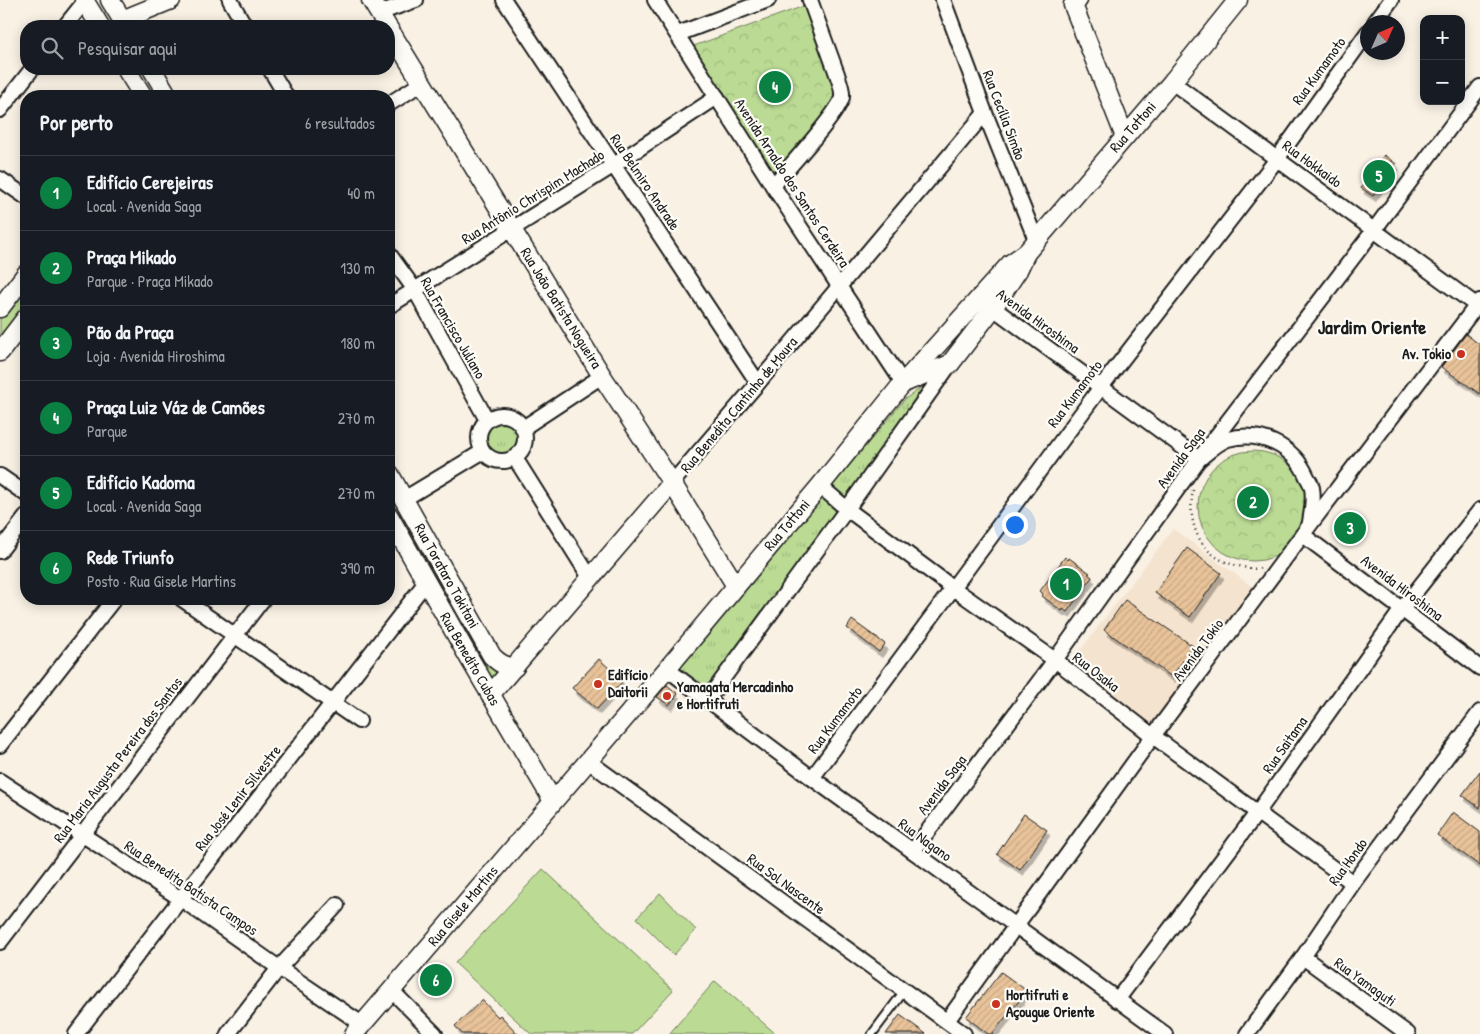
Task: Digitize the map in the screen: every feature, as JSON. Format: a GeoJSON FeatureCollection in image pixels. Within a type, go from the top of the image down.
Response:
{"type":"FeatureCollection","features":[{"type":"Feature","properties":{"kind":"street"},"geometry":{"type":"LineString","coordinates":[[70,20],[85,0],[97,20]]}},
{"type":"Feature","properties":{"kind":"street"},"geometry":{"type":"LineString","coordinates":[[110,0],[122,20]]}},
{"type":"Feature","properties":{"kind":"street"},"geometry":{"type":"LineString","coordinates":[[130,20],[172,0]]}},
{"type":"Feature","properties":{"kind":"street"},"geometry":{"type":"LineString","coordinates":[[230,0],[242,20]]}},
{"type":"Feature","properties":{"kind":"street"},"geometry":{"type":"LineString","coordinates":[[381,17],[416,0]]}},
{"type":"Feature","properties":{"kind":"street","name":"Rua Belmiro Andrade"},"geometry":{"type":"LineString","coordinates":[[504,0],[758,383]]}},
{"type":"Feature","properties":{"kind":"street","name":"Avenida Arnaldo dos Santos Cerdeira"},"geometry":{"type":"LineString","coordinates":[[655,0],[773,186],[903,383]]}},
{"type":"Feature","properties":{"kind":"street"},"geometry":{"type":"LineString","coordinates":[[678,34],[768,0]]}},
{"type":"Feature","properties":{"kind":"street"},"geometry":{"type":"LineString","coordinates":[[773,186],[835,112],[842,97],[841,86],[810,0]]}},
{"type":"Feature","properties":{"kind":"street","name":"Rua Cecília Simão"},"geometry":{"type":"LineString","coordinates":[[943,0],[985,113],[1031,247]]}},
{"type":"Feature","properties":{"kind":"street","name":"Rua Tottoni"},"geometry":{"type":"LineString","coordinates":[[553,801],[667,669],[820,486],[903,383],[1018,270],[1031,247],[1172,82],[1238,0]]}},
{"type":"Feature","properties":{"kind":"street"},"geometry":{"type":"LineString","coordinates":[[1380,15],[1391,0]]}},
{"type":"Feature","properties":{"kind":"street"},"geometry":{"type":"LineString","coordinates":[[1074,2],[1125,137]]}},
{"type":"Feature","properties":{"kind":"street","name":"Rua João Batista Nogueira"},"geometry":{"type":"LineString","coordinates":[[395,40],[602,376],[736,586]]}},
{"type":"Feature","properties":{"kind":"street","name":"Rua Kumamoto"},"geometry":{"type":"LineString","coordinates":[[812,778],[1101,387],[1277,158],[1360,43]]}},
{"type":"Feature","properties":{"kind":"street"},"geometry":{"type":"LineString","coordinates":[[0,110],[27,75]]}},
{"type":"Feature","properties":{"kind":"street"},"geometry":{"type":"LineString","coordinates":[[130,75],[139,90]]}},
{"type":"Feature","properties":{"kind":"street"},"geometry":{"type":"LineString","coordinates":[[156,75],[164,90]]}},
{"type":"Feature","properties":{"kind":"street"},"geometry":{"type":"LineString","coordinates":[[274,75],[282,90]]}},
{"type":"Feature","properties":{"kind":"street","name":"Rua Hokkaido"},"geometry":{"type":"LineString","coordinates":[[1172,82],[1479,305]]}},
{"type":"Feature","properties":{"kind":"street"},"geometry":{"type":"LineString","coordinates":[[395,100],[422,83]]}},
{"type":"Feature","properties":{"kind":"street","name":"Avenida Saga"},"geometry":{"type":"LineString","coordinates":[[913,851],[1055,660],[1199,459],[1374,230],[1480,87]]}},
{"type":"Feature","properties":{"kind":"street","name":"Rua Antônio Chrispim Machado"},"geometry":{"type":"LineString","coordinates":[[395,302],[614,165],[717,97]]}},
{"type":"Feature","properties":{"kind":"street","name":"Rua Benedita Cantinho de Moura"},"geometry":{"type":"LineString","coordinates":[[490,695],[758,383],[985,113]]}},
{"type":"Feature","properties":{"kind":"street"},"geometry":{"type":"LineString","coordinates":[[0,179],[20,193]]}},
{"type":"Feature","properties":{"kind":"street","name":"Rua Francisco Juliano"},"geometry":{"type":"LineString","coordinates":[[395,263],[414,290],[487,420]]}},
{"type":"Feature","properties":{"kind":"street"},"geometry":{"type":"LineString","coordinates":[[0,308],[20,282]]}},
{"type":"Feature","properties":{"kind":"street","name":"Rua Tottoni"},"geometry":{"type":"LineString","coordinates":[[708,699],[950,364],[986,302]]}},
{"type":"Feature","properties":{"kind":"street","name":"Avenida Hiroshima"},"geometry":{"type":"LineString","coordinates":[[986,302],[1199,459]]}},
{"type":"Feature","properties":{"kind":"street","name":"Avenida Tokio"},"geometry":{"type":"LineString","coordinates":[[947,1021],[1153,736],[1306,531],[1479,305]]}},
{"type":"Feature","properties":{"kind":"street"},"geometry":{"type":"LineString","coordinates":[[0,352],[20,326]]}},
{"type":"Feature","properties":{"kind":"street"},"geometry":{"type":"LineString","coordinates":[[903,383],[950,364]]}},
{"type":"Feature","properties":{"kind":"street"},"geometry":{"type":"LineString","coordinates":[[523,428],[602,376]]}},
{"type":"Feature","properties":{"kind":"street"},"geometry":{"type":"LineString","coordinates":[[504,415],[512,417],[523,428],[525,442],[516,458],[500,462],[492,460],[482,452],[478,442],[478,434],[487,420],[504,415]]}},
{"type":"Feature","properties":{"kind":"street"},"geometry":{"type":"LineString","coordinates":[[1199,459],[1226,440],[1249,436],[1271,441],[1291,453],[1302,466],[1312,487],[1313,510],[1306,531]]}},
{"type":"Feature","properties":{"kind":"street"},"geometry":{"type":"LineString","coordinates":[[404,499],[482,452]]}},
{"type":"Feature","properties":{"kind":"street"},"geometry":{"type":"LineString","coordinates":[[516,458],[592,578]]}},
{"type":"Feature","properties":{"kind":"street"},"geometry":{"type":"LineString","coordinates":[[0,476],[20,490]]}},
{"type":"Feature","properties":{"kind":"street","name":"Rua Torataro Takitani"},"geometry":{"type":"LineString","coordinates":[[395,483],[486,647],[497,662],[515,667]]}},
{"type":"Feature","properties":{"kind":"street","name":"Rua Osaka"},"geometry":{"type":"LineString","coordinates":[[820,486],[847,509],[1055,660],[1153,736],[1353,883]]}},
{"type":"Feature","properties":{"kind":"street","name":"Rua Saitama"},"geometry":{"type":"LineString","coordinates":[[1117,1000],[1257,813],[1402,609],[1480,510]]}},
{"type":"Feature","properties":{"kind":"street"},"geometry":{"type":"LineString","coordinates":[[0,551],[20,525]]}},
{"type":"Feature","properties":{"kind":"street","name":"Rua Benedito Cubas"},"geometry":{"type":"LineString","coordinates":[[395,527],[490,695],[553,801]]}},
{"type":"Feature","properties":{"kind":"street","name":"Avenida Hiroshima"},"geometry":{"type":"LineString","coordinates":[[1306,531],[1402,609],[1480,668]]}},
{"type":"Feature","properties":{"kind":"street","name":"Rua José Lenir Silvestre"},"geometry":{"type":"LineString","coordinates":[[76,1034],[426,582]]}},
{"type":"Feature","properties":{"kind":"street"},"geometry":{"type":"LineString","coordinates":[[0,745],[109,605]]}},
{"type":"Feature","properties":{"kind":"street"},"geometry":{"type":"LineString","coordinates":[[191,605],[359,721]]}},
{"type":"Feature","properties":{"kind":"street","name":"Rua Maria Augusta Pereira dos Santos"},"geometry":{"type":"LineString","coordinates":[[0,942],[258,605]]}},
{"type":"Feature","properties":{"kind":"street"},"geometry":{"type":"LineString","coordinates":[[468,656],[482,652],[486,647]]}},
{"type":"Feature","properties":{"kind":"street","name":"Rua Nagano"},"geometry":{"type":"LineString","coordinates":[[667,669],[812,778],[1165,1034]]}},
{"type":"Feature","properties":{"kind":"street","name":"Rua Hondo"},"geometry":{"type":"LineString","coordinates":[[1247,1034],[1303,957],[1353,883],[1480,712]]}},
{"type":"Feature","properties":{"kind":"street","name":"Rua Sol Nascente"},"geometry":{"type":"LineString","coordinates":[[588,761],[964,1034]]}},
{"type":"Feature","properties":{"kind":"street","name":"Rua Benedita Batista Campos"},"geometry":{"type":"LineString","coordinates":[[0,781],[181,899],[279,968],[358,1029]]}},
{"type":"Feature","properties":{"kind":"street","name":"Rua Gisele Martins"},"geometry":{"type":"LineString","coordinates":[[358,1029],[553,801]]}},
{"type":"Feature","properties":{"kind":"street"},"geometry":{"type":"LineString","coordinates":[[228,1034],[279,968],[337,905]]}},
{"type":"Feature","properties":{"kind":"street","name":"Rua Yamaguti"},"geometry":{"type":"LineString","coordinates":[[1303,957],[1408,1034]]}},
{"type":"Feature","properties":{"kind":"street"},"geometry":{"type":"LineString","coordinates":[[391,990],[435,1034]]}},
{"type":"Feature","properties":{"kind":"lane"},"geometry":{"type":"LineString","coordinates":[[872,1034],[905,990]]}},
{"type":"Feature","properties":{"kind":"path"},"geometry":{"type":"LineString","coordinates":[[1194,485],[1190,511],[1196,533],[1208,551],[1226,564],[1257,570],[1264,568]]}},
{"type":"Feature","properties":{"kind":"shaded area"},"geometry":{"type":"Polygon","coordinates":[[[1173,529],[1254,588],[1154,730],[1067,668],[1173,529]]]}},
{"type":"Feature","properties":{"kind":"green space"},"geometry":{"type":"Polygon","coordinates":[[[804,6],[832,81],[835,93],[834,103],[773,174],[691,47],[804,6]]]}},
{"type":"Feature","properties":{"kind":"green space"},"geometry":{"type":"Polygon","coordinates":[[[20,292],[20,316],[0,343],[0,318],[20,292]]]}},
{"type":"Feature","properties":{"kind":"green space"},"geometry":{"type":"Polygon","coordinates":[[[929,382],[707,694],[677,672],[905,399],[929,382]]]}},
{"type":"Feature","properties":{"kind":"green space"},"geometry":{"type":"Polygon","coordinates":[[[502,422],[514,426],[518,438],[514,450],[502,454],[490,450],[486,438],[490,426],[502,422]]]}},
{"type":"Feature","properties":{"kind":"green space"},"geometry":{"type":"Polygon","coordinates":[[[1253,451],[1274,455],[1292,467],[1304,485],[1308,506],[1304,527],[1292,545],[1274,557],[1253,561],[1232,557],[1214,545],[1202,527],[1198,506],[1202,485],[1214,467],[1232,455],[1253,451]]]}},
{"type":"Feature","properties":{"kind":"green space"},"geometry":{"type":"Polygon","coordinates":[[[395,499],[498,676],[492,683],[395,521],[395,499]]]}},
{"type":"Feature","properties":{"kind":"green space"},"geometry":{"type":"Polygon","coordinates":[[[543,869],[673,990],[632,1034],[531,1034],[455,963],[543,869]]]}},
{"type":"Feature","properties":{"kind":"green space"},"geometry":{"type":"Polygon","coordinates":[[[660,893],[696,930],[674,955],[637,918],[660,893]]]}},
{"type":"Feature","properties":{"kind":"green space"},"geometry":{"type":"Polygon","coordinates":[[[715,981],[776,1034],[669,1034],[715,981]]]}},
{"type":"Feature","properties":{"kind":"building"},"geometry":{"type":"Polygon","coordinates":[[[1384,155],[1396,164],[1373,196],[1361,188],[1384,155]]]}},
{"type":"Feature","properties":{"kind":"building","name":"Av. Tokio"},"geometry":{"type":"Polygon","coordinates":[[[1466,334],[1480,345],[1480,394],[1441,367],[1466,334]]]}},
{"type":"Feature","properties":{"kind":"building"},"geometry":{"type":"Polygon","coordinates":[[[1187,548],[1221,573],[1190,617],[1155,593],[1187,548]]]}},
{"type":"Feature","properties":{"kind":"building"},"geometry":{"type":"Polygon","coordinates":[[[1065,557],[1090,573],[1088,574],[1092,577],[1067,612],[1063,609],[1062,611],[1042,596],[1043,594],[1040,591],[1065,557]]]}},
{"type":"Feature","properties":{"kind":"building"},"geometry":{"type":"Polygon","coordinates":[[[1125,600],[1193,646],[1172,677],[1104,630],[1125,600]]]}},
{"type":"Feature","properties":{"kind":"building"},"geometry":{"type":"Polygon","coordinates":[[[852,620],[885,644],[879,652],[847,628],[852,620]]]}},
{"type":"Feature","properties":{"kind":"building","name":"Edifício Daitorii"},"geometry":{"type":"Polygon","coordinates":[[[599,659],[623,681],[597,709],[572,688],[599,659]]]}},
{"type":"Feature","properties":{"kind":"building","name":"Yamagata Mercadinho e Hortifruti"},"geometry":{"type":"Polygon","coordinates":[[[667,685],[678,694],[669,705],[657,697],[667,685]]]}},
{"type":"Feature","properties":{"kind":"building"},"geometry":{"type":"Polygon","coordinates":[[[1480,771],[1480,808],[1462,795],[1480,771]]]}},
{"type":"Feature","properties":{"kind":"building"},"geometry":{"type":"Polygon","coordinates":[[[1453,812],[1480,832],[1480,866],[1437,835],[1453,812]]]}},
{"type":"Feature","properties":{"kind":"building"},"geometry":{"type":"Polygon","coordinates":[[[1024,814],[1047,830],[1020,870],[997,854],[1024,814]]]}},
{"type":"Feature","properties":{"kind":"building","name":"Hortifruti e Açougue Oriente"},"geometry":{"type":"Polygon","coordinates":[[[1001,972],[1027,991],[992,1034],[988,1034],[966,1017],[1001,972]]]}},
{"type":"Feature","properties":{"kind":"building"},"geometry":{"type":"Polygon","coordinates":[[[482,1000],[518,1034],[462,1034],[455,1026],[482,1000]]]}},
{"type":"Feature","properties":{"kind":"building"},"geometry":{"type":"Polygon","coordinates":[[[900,1015],[926,1034],[886,1034],[900,1015]]]}},
{"type":"Feature","properties":{"kind":"place","name":"Praça Luiz Váz de Camões"},"geometry":{"type":"Point","coordinates":[775,87]}},
{"type":"Feature","properties":{"kind":"place","name":"Edifício Kadoma"},"geometry":{"type":"Point","coordinates":[1379,176]}},
{"type":"Feature","properties":{"kind":"place","name":"Av. Tokio"},"geometry":{"type":"Point","coordinates":[1461,354]}},
{"type":"Feature","properties":{"kind":"place","name":"Praça Mikado"},"geometry":{"type":"Point","coordinates":[1253,502]}},
{"type":"Feature","properties":{"kind":"place","name":"Pão da Praça"},"geometry":{"type":"Point","coordinates":[1350,528]}},
{"type":"Feature","properties":{"kind":"place","name":"Edifício Cerejeiras"},"geometry":{"type":"Point","coordinates":[1066,584]}},
{"type":"Feature","properties":{"kind":"place","name":"Edifício Daitorii"},"geometry":{"type":"Point","coordinates":[598,684]}},
{"type":"Feature","properties":{"kind":"place","name":"Yamagata Mercadinho e Hortifruti"},"geometry":{"type":"Point","coordinates":[667,696]}},
{"type":"Feature","properties":{"kind":"place","name":"Rede Triunfo"},"geometry":{"type":"Point","coordinates":[436,980]}},
{"type":"Feature","properties":{"kind":"place","name":"Hortifruti e Açougue Oriente"},"geometry":{"type":"Point","coordinates":[996,1004]}},
{"type":"Feature","properties":{"kind":"district","name":"Jardim Oriente"},"geometry":{"type":"Point","coordinates":[1372,327]}}]}
